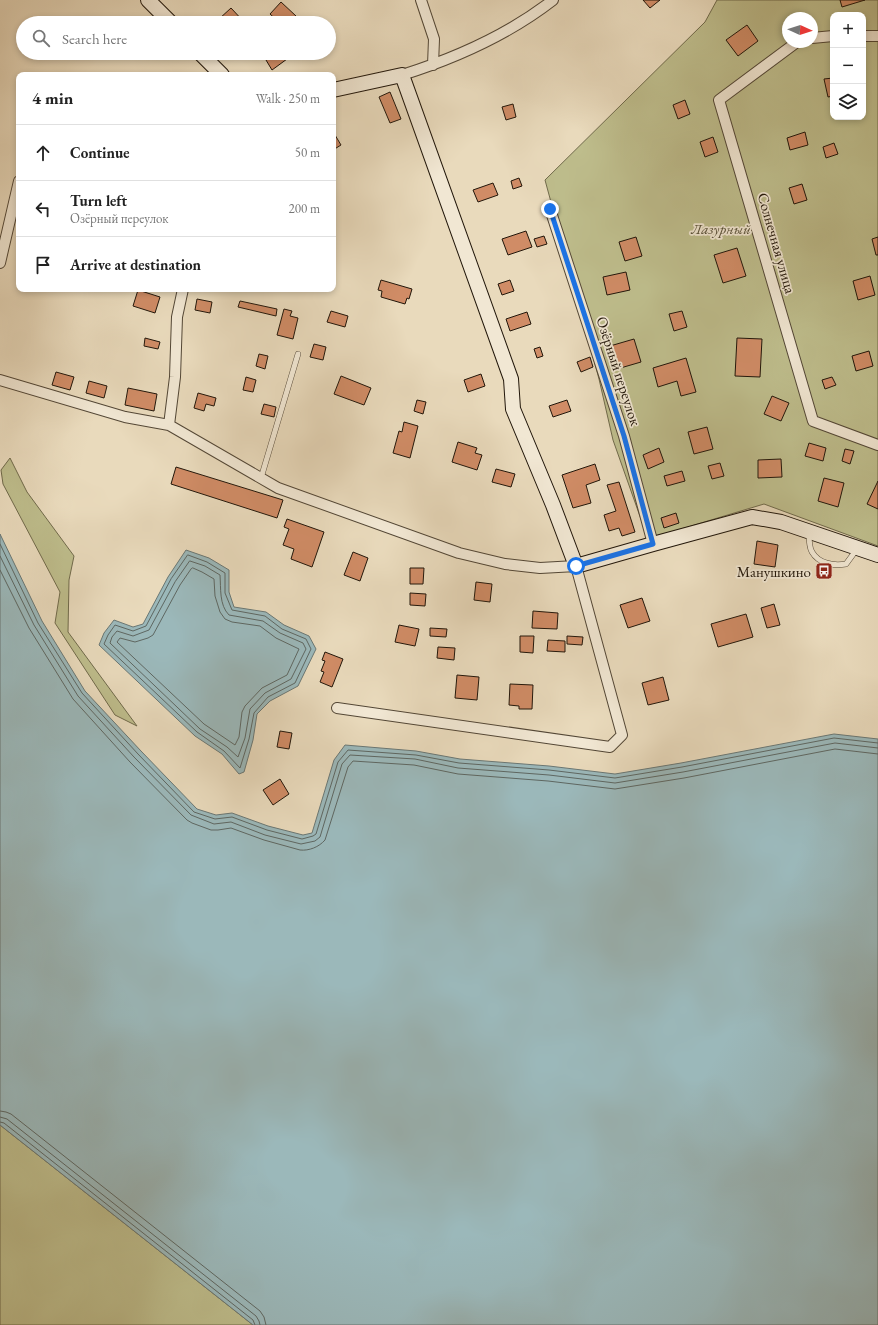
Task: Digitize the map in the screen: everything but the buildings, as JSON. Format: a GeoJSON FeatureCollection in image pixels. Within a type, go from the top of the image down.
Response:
{"type":"FeatureCollection","features":[{"type":"Feature","properties":{"kind":"street"},"geometry":{"type":"LineString","coordinates":[[148,0],[164,16]]}},
{"type":"Feature","properties":{"kind":"street"},"geometry":{"type":"LineString","coordinates":[[421,0],[434,39],[433,65]]}},
{"type":"Feature","properties":{"kind":"street"},"geometry":{"type":"LineString","coordinates":[[336,89],[402,75],[433,65],[483,43],[532,16],[553,0]]}},
{"type":"Feature","properties":{"kind":"street"},"geometry":{"type":"LineString","coordinates":[[818,37],[830,36]]}},
{"type":"Feature","properties":{"kind":"street"},"geometry":{"type":"LineString","coordinates":[[866,36],[878,36]]}},
{"type":"Feature","properties":{"kind":"street","name":"Солнечная улица"},"geometry":{"type":"LineString","coordinates":[[789,48],[719,100],[813,421],[878,446]]}},
{"type":"Feature","properties":{"kind":"street"},"geometry":{"type":"LineString","coordinates":[[207,60],[219,72]]}},
{"type":"Feature","properties":{"kind":"street"},"geometry":{"type":"LineString","coordinates":[[337,708],[610,747],[622,735],[576,566],[553,505],[513,410],[511,379],[402,75]]}},
{"type":"Feature","properties":{"kind":"street"},"geometry":{"type":"LineString","coordinates":[[0,263],[16,193]]}},
{"type":"Feature","properties":{"kind":"street","name":"Озёрный переулок"},"geometry":{"type":"LineString","coordinates":[[550,209],[624,436],[653,544]]}},
{"type":"Feature","properties":{"kind":"street"},"geometry":{"type":"LineString","coordinates":[[169,425],[175,377],[177,317],[182,292]]}},
{"type":"Feature","properties":{"kind":"street"},"geometry":{"type":"LineString","coordinates":[[0,380],[125,417],[169,425],[278,488],[459,553],[505,564],[540,568],[576,566],[752,517],[781,522],[808,530],[878,555]]}},
{"type":"Feature","properties":{"kind":"lane"},"geometry":{"type":"LineString","coordinates":[[261,478],[298,354]]}},
{"type":"Feature","properties":{"kind":"lane"},"geometry":{"type":"LineString","coordinates":[[808,530],[811,551],[819,560],[835,566],[846,564],[858,548]]}},
{"type":"Feature","properties":{"kind":"green space","name":"Лазурный"},"geometry":{"type":"Polygon","coordinates":[[[717,0],[878,0],[878,546],[764,504],[648,539],[613,440],[599,379],[545,180],[705,22],[717,0]]]}},
{"type":"Feature","properties":{"kind":"green space"},"geometry":{"type":"Polygon","coordinates":[[[10,458],[27,492],[74,556],[69,580],[68,632],[137,726],[115,715],[55,623],[60,592],[3,484],[1,470],[10,458]]]}},
{"type":"Feature","properties":{"kind":"green space"},"geometry":{"type":"Polygon","coordinates":[[[0,1125],[253,1325],[0,1325],[0,1125]]]}},
{"type":"Feature","properties":{"kind":"water"},"geometry":{"type":"Polygon","coordinates":[[[0,534],[42,621],[85,691],[197,809],[216,815],[232,813],[268,826],[303,835],[312,833],[334,760],[345,745],[416,751],[460,759],[549,766],[615,774],[834,734],[878,739],[878,1325],[253,1325],[0,1125],[0,534]]]}},
{"type":"Feature","properties":{"kind":"water"},"geometry":{"type":"Polygon","coordinates":[[[186,550],[209,558],[229,570],[229,592],[234,607],[266,612],[284,625],[309,636],[316,649],[298,686],[270,701],[257,714],[253,740],[244,772],[239,774],[222,754],[195,736],[99,645],[104,633],[114,620],[133,627],[143,624],[168,577],[186,550]]]}},
{"type":"Feature","properties":{"kind":"place","name":"Манушкино"},"geometry":{"type":"Point","coordinates":[824,571]}},
{"type":"Feature","properties":{"kind":"route"},"geometry":{"type":"LineString","coordinates":[[550,209],[624,436],[653,544],[576,566]]}}]}
